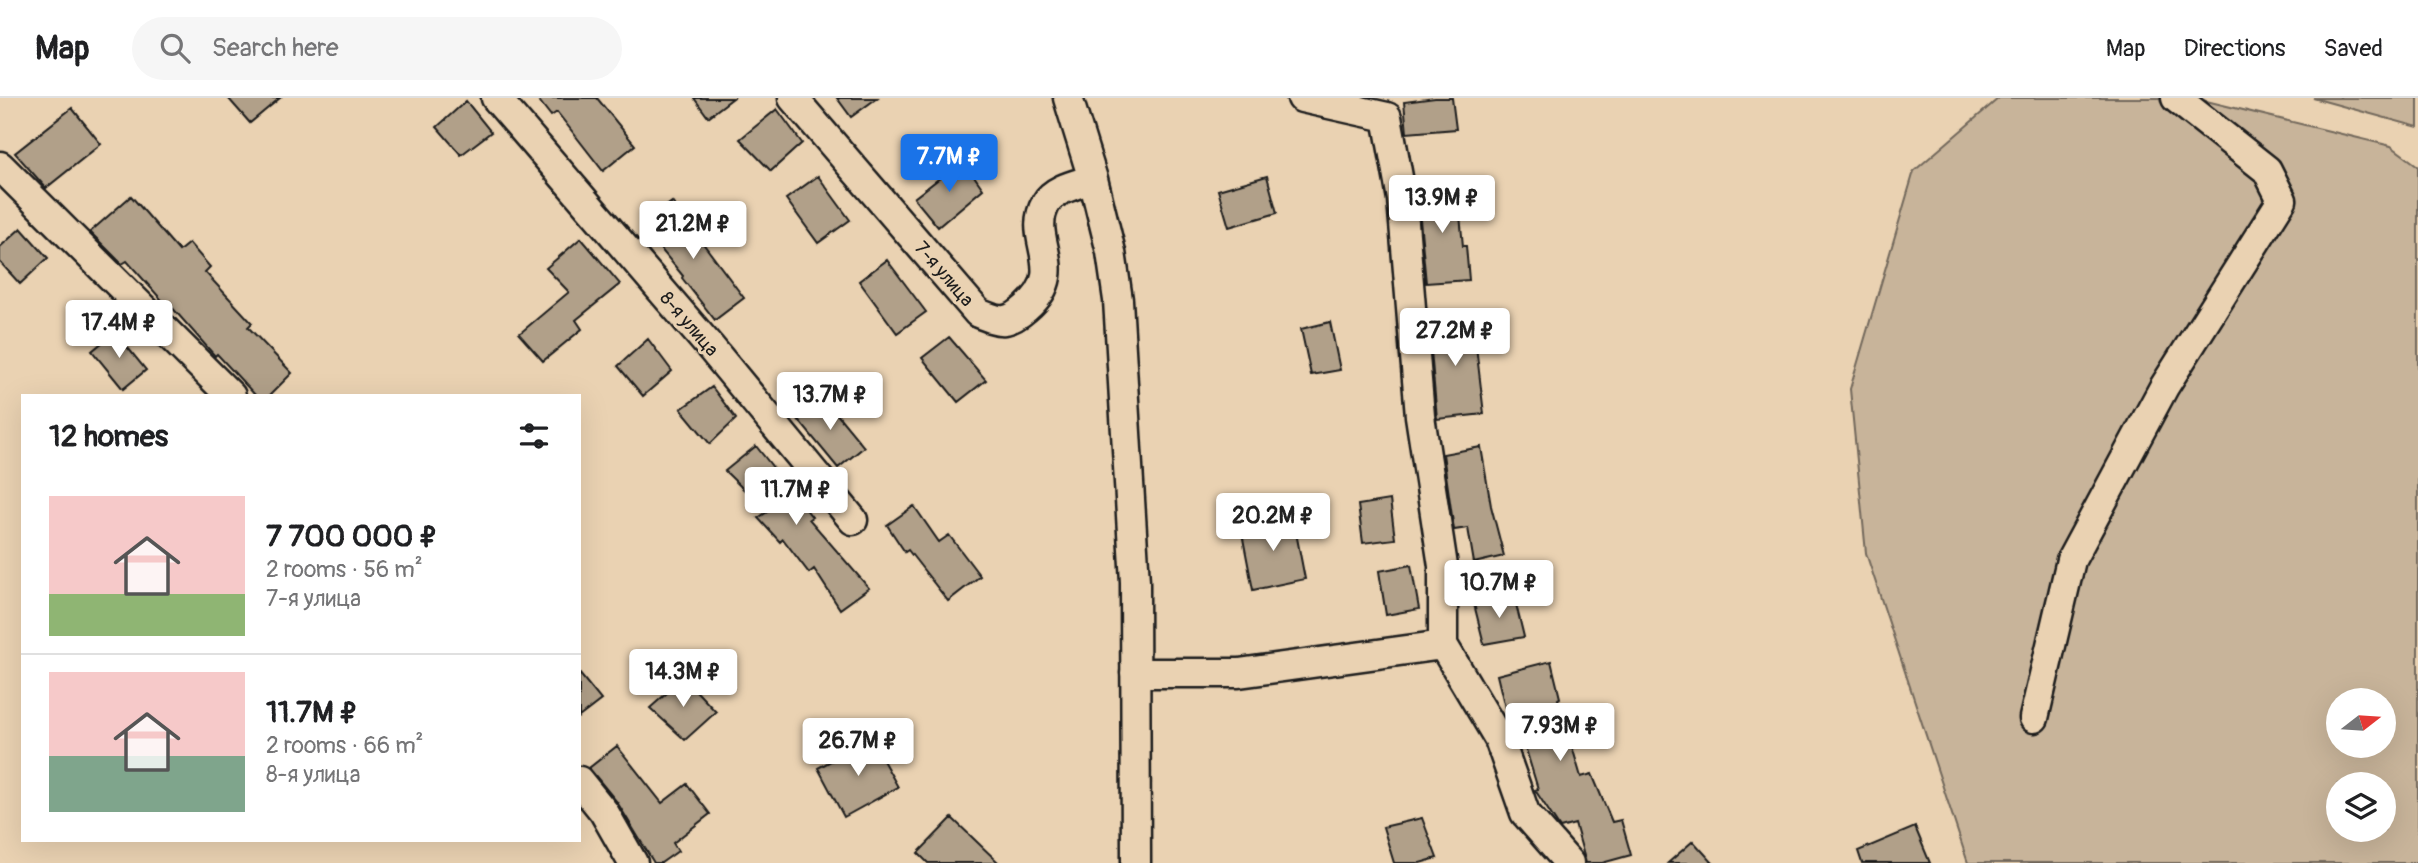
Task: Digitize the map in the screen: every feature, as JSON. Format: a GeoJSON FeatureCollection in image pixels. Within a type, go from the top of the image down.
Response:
{"type":"FeatureCollection","features":[{"type":"Feature","properties":{"kind":"street","name":"8-я улица"},"geometry":{"type":"LineString","coordinates":[[496,98],[711,348],[853,520]]}},
{"type":"Feature","properties":{"kind":"street","name":"7-я улица"},"geometry":{"type":"LineString","coordinates":[[793,98],[978,313],[1000,322],[1015,317],[1036,300],[1042,291],[1048,274],[1042,230],[1042,214],[1046,202],[1054,194],[1093,179]]}},
{"type":"Feature","properties":{"kind":"street"},"geometry":{"type":"LineString","coordinates":[[1068,98],[1093,179],[1111,252],[1118,300],[1135,582],[1136,863]]}},
{"type":"Feature","properties":{"kind":"street"},"geometry":{"type":"LineString","coordinates":[[1302,98],[1387,108],[1402,199],[1420,416],[1443,566],[1443,645],[1499,739],[1525,813],[1569,863]]}},
{"type":"Feature","properties":{"kind":"street"},"geometry":{"type":"LineString","coordinates":[[2034,718],[2071,560],[2164,387],[2282,200],[2267,170],[2176,98]]}},
{"type":"Feature","properties":{"kind":"street"},"geometry":{"type":"LineString","coordinates":[[0,166],[229,394]]}},
{"type":"Feature","properties":{"kind":"street"},"geometry":{"type":"LineString","coordinates":[[1135,673],[1239,673],[1443,645]]}},
{"type":"Feature","properties":{"kind":"street"},"geometry":{"type":"LineString","coordinates":[[581,783],[604,812],[632,863]]}},
{"type":"Feature","properties":{"kind":"shaded area"},"geometry":{"type":"Polygon","coordinates":[[[1999,98],[2194,98],[2391,146],[2418,166],[2418,863],[1968,863],[1866,553],[1850,389],[1914,171],[1999,98]]]}},
{"type":"Feature","properties":{"kind":"shaded area"},"geometry":{"type":"Polygon","coordinates":[[[2313,98],[2418,98],[2418,127],[2313,98]]]}},
{"type":"Feature","properties":{"kind":"building"},"geometry":{"type":"Polygon","coordinates":[[[228,98],[280,98],[250,123],[228,98]]]}},
{"type":"Feature","properties":{"kind":"building"},"geometry":{"type":"Polygon","coordinates":[[[537,98],[597,98],[635,145],[603,171],[557,112],[551,116],[537,98]]]}},
{"type":"Feature","properties":{"kind":"building"},"geometry":{"type":"Polygon","coordinates":[[[694,98],[733,98],[708,117],[694,98]]]}},
{"type":"Feature","properties":{"kind":"building"},"geometry":{"type":"Polygon","coordinates":[[[837,98],[877,98],[851,117],[837,98]]]}},
{"type":"Feature","properties":{"kind":"building"},"geometry":{"type":"Polygon","coordinates":[[[1452,98],[1456,129],[1407,133],[1404,102],[1452,98]]]}},
{"type":"Feature","properties":{"kind":"building"},"geometry":{"type":"Polygon","coordinates":[[[466,101],[491,132],[461,155],[437,127],[466,101]]]}},
{"type":"Feature","properties":{"kind":"building"},"geometry":{"type":"Polygon","coordinates":[[[72,108],[101,144],[46,188],[15,153],[72,108]]]}},
{"type":"Feature","properties":{"kind":"building"},"geometry":{"type":"Polygon","coordinates":[[[777,109],[802,143],[771,171],[740,139],[777,109]]]}},
{"type":"Feature","properties":{"kind":"building"},"geometry":{"type":"Polygon","coordinates":[[[963,160],[983,189],[938,227],[914,198],[963,160]]]}},
{"type":"Feature","properties":{"kind":"building"},"geometry":{"type":"Polygon","coordinates":[[[818,176],[850,220],[818,243],[786,199],[818,176]]]}},
{"type":"Feature","properties":{"kind":"building"},"geometry":{"type":"Polygon","coordinates":[[[1267,176],[1277,213],[1229,227],[1218,190],[1267,176]]]}},
{"type":"Feature","properties":{"kind":"building"},"geometry":{"type":"Polygon","coordinates":[[[1457,184],[1469,280],[1426,283],[1417,188],[1457,184]]]}},
{"type":"Feature","properties":{"kind":"building"},"geometry":{"type":"Polygon","coordinates":[[[131,196],[179,251],[189,243],[210,267],[205,272],[252,323],[248,327],[292,373],[271,394],[254,394],[217,354],[215,356],[169,304],[167,306],[127,261],[122,264],[90,232],[131,196]]]}},
{"type":"Feature","properties":{"kind":"building"},"geometry":{"type":"Polygon","coordinates":[[[672,202],[744,298],[715,320],[641,225],[672,202]]]}},
{"type":"Feature","properties":{"kind":"building"},"geometry":{"type":"Polygon","coordinates":[[[21,228],[48,258],[20,284],[0,262],[0,247],[21,228]]]}},
{"type":"Feature","properties":{"kind":"building"},"geometry":{"type":"Polygon","coordinates":[[[581,238],[620,284],[576,320],[582,329],[543,361],[519,334],[569,292],[546,268],[581,238]]]}},
{"type":"Feature","properties":{"kind":"building"},"geometry":{"type":"Polygon","coordinates":[[[887,260],[926,312],[897,333],[859,281],[887,260]]]}},
{"type":"Feature","properties":{"kind":"building"},"geometry":{"type":"Polygon","coordinates":[[[1458,312],[1461,330],[1474,329],[1484,414],[1437,419],[1428,316],[1458,312]]]}},
{"type":"Feature","properties":{"kind":"building"},"geometry":{"type":"Polygon","coordinates":[[[1330,322],[1340,370],[1311,375],[1301,329],[1330,322]]]}},
{"type":"Feature","properties":{"kind":"building"},"geometry":{"type":"Polygon","coordinates":[[[115,332],[146,370],[123,389],[92,351],[115,332]]]}},
{"type":"Feature","properties":{"kind":"building"},"geometry":{"type":"Polygon","coordinates":[[[949,337],[986,380],[958,402],[922,358],[949,337]]]}},
{"type":"Feature","properties":{"kind":"building"},"geometry":{"type":"Polygon","coordinates":[[[648,339],[672,371],[643,396],[618,366],[648,339]]]}},
{"type":"Feature","properties":{"kind":"building"},"geometry":{"type":"Polygon","coordinates":[[[712,387],[736,419],[710,444],[681,409],[712,387]]]}},
{"type":"Feature","properties":{"kind":"building"},"geometry":{"type":"Polygon","coordinates":[[[822,396],[864,447],[838,468],[796,417],[822,396]]]}},
{"type":"Feature","properties":{"kind":"building"},"geometry":{"type":"Polygon","coordinates":[[[756,446],[812,517],[809,519],[869,588],[840,609],[814,569],[809,573],[783,539],[780,542],[758,518],[767,512],[725,471],[756,446]]]}},
{"type":"Feature","properties":{"kind":"building"},"geometry":{"type":"Polygon","coordinates":[[[1481,447],[1491,506],[1504,556],[1474,563],[1468,528],[1454,530],[1443,454],[1481,447]]]}},
{"type":"Feature","properties":{"kind":"building"},"geometry":{"type":"Polygon","coordinates":[[[1390,500],[1395,539],[1363,543],[1358,505],[1390,500]]]}},
{"type":"Feature","properties":{"kind":"building"},"geometry":{"type":"Polygon","coordinates":[[[914,506],[939,542],[949,535],[980,576],[948,601],[908,550],[905,552],[887,525],[914,506]]]}},
{"type":"Feature","properties":{"kind":"building"},"geometry":{"type":"Polygon","coordinates":[[[1293,517],[1305,579],[1253,590],[1241,528],[1293,517]]]}},
{"type":"Feature","properties":{"kind":"building"},"geometry":{"type":"Polygon","coordinates":[[[1411,565],[1419,609],[1386,615],[1379,571],[1411,565]]]}},
{"type":"Feature","properties":{"kind":"building"},"geometry":{"type":"Polygon","coordinates":[[[1514,596],[1524,637],[1484,644],[1474,604],[1514,596]]]}},
{"type":"Feature","properties":{"kind":"building"},"geometry":{"type":"Polygon","coordinates":[[[1551,661],[1560,698],[1558,699],[1581,777],[1592,774],[1612,822],[1621,820],[1631,855],[1602,863],[1586,863],[1575,824],[1560,828],[1535,790],[1538,789],[1514,710],[1506,712],[1497,675],[1551,661]]]}},
{"type":"Feature","properties":{"kind":"building"},"geometry":{"type":"Polygon","coordinates":[[[581,675],[601,700],[581,715],[581,675]]]}},
{"type":"Feature","properties":{"kind":"building"},"geometry":{"type":"Polygon","coordinates":[[[684,678],[716,712],[685,740],[650,708],[684,678]]]}},
{"type":"Feature","properties":{"kind":"building"},"geometry":{"type":"Polygon","coordinates":[[[871,739],[898,787],[844,817],[818,768],[871,739]]]}},
{"type":"Feature","properties":{"kind":"building"},"geometry":{"type":"Polygon","coordinates":[[[617,746],[662,803],[687,784],[710,814],[673,843],[678,851],[661,863],[654,863],[617,802],[589,768],[617,746]]]}},
{"type":"Feature","properties":{"kind":"building"},"geometry":{"type":"Polygon","coordinates":[[[952,818],[999,863],[928,863],[918,853],[952,818]]]}},
{"type":"Feature","properties":{"kind":"building"},"geometry":{"type":"Polygon","coordinates":[[[1422,818],[1437,858],[1420,863],[1394,863],[1383,827],[1422,818]]]}},
{"type":"Feature","properties":{"kind":"building"},"geometry":{"type":"Polygon","coordinates":[[[1915,827],[1930,863],[1862,863],[1858,851],[1915,827]]]}},
{"type":"Feature","properties":{"kind":"building"},"geometry":{"type":"Polygon","coordinates":[[[1693,841],[1713,863],[1668,863],[1693,841]]]}}]}
